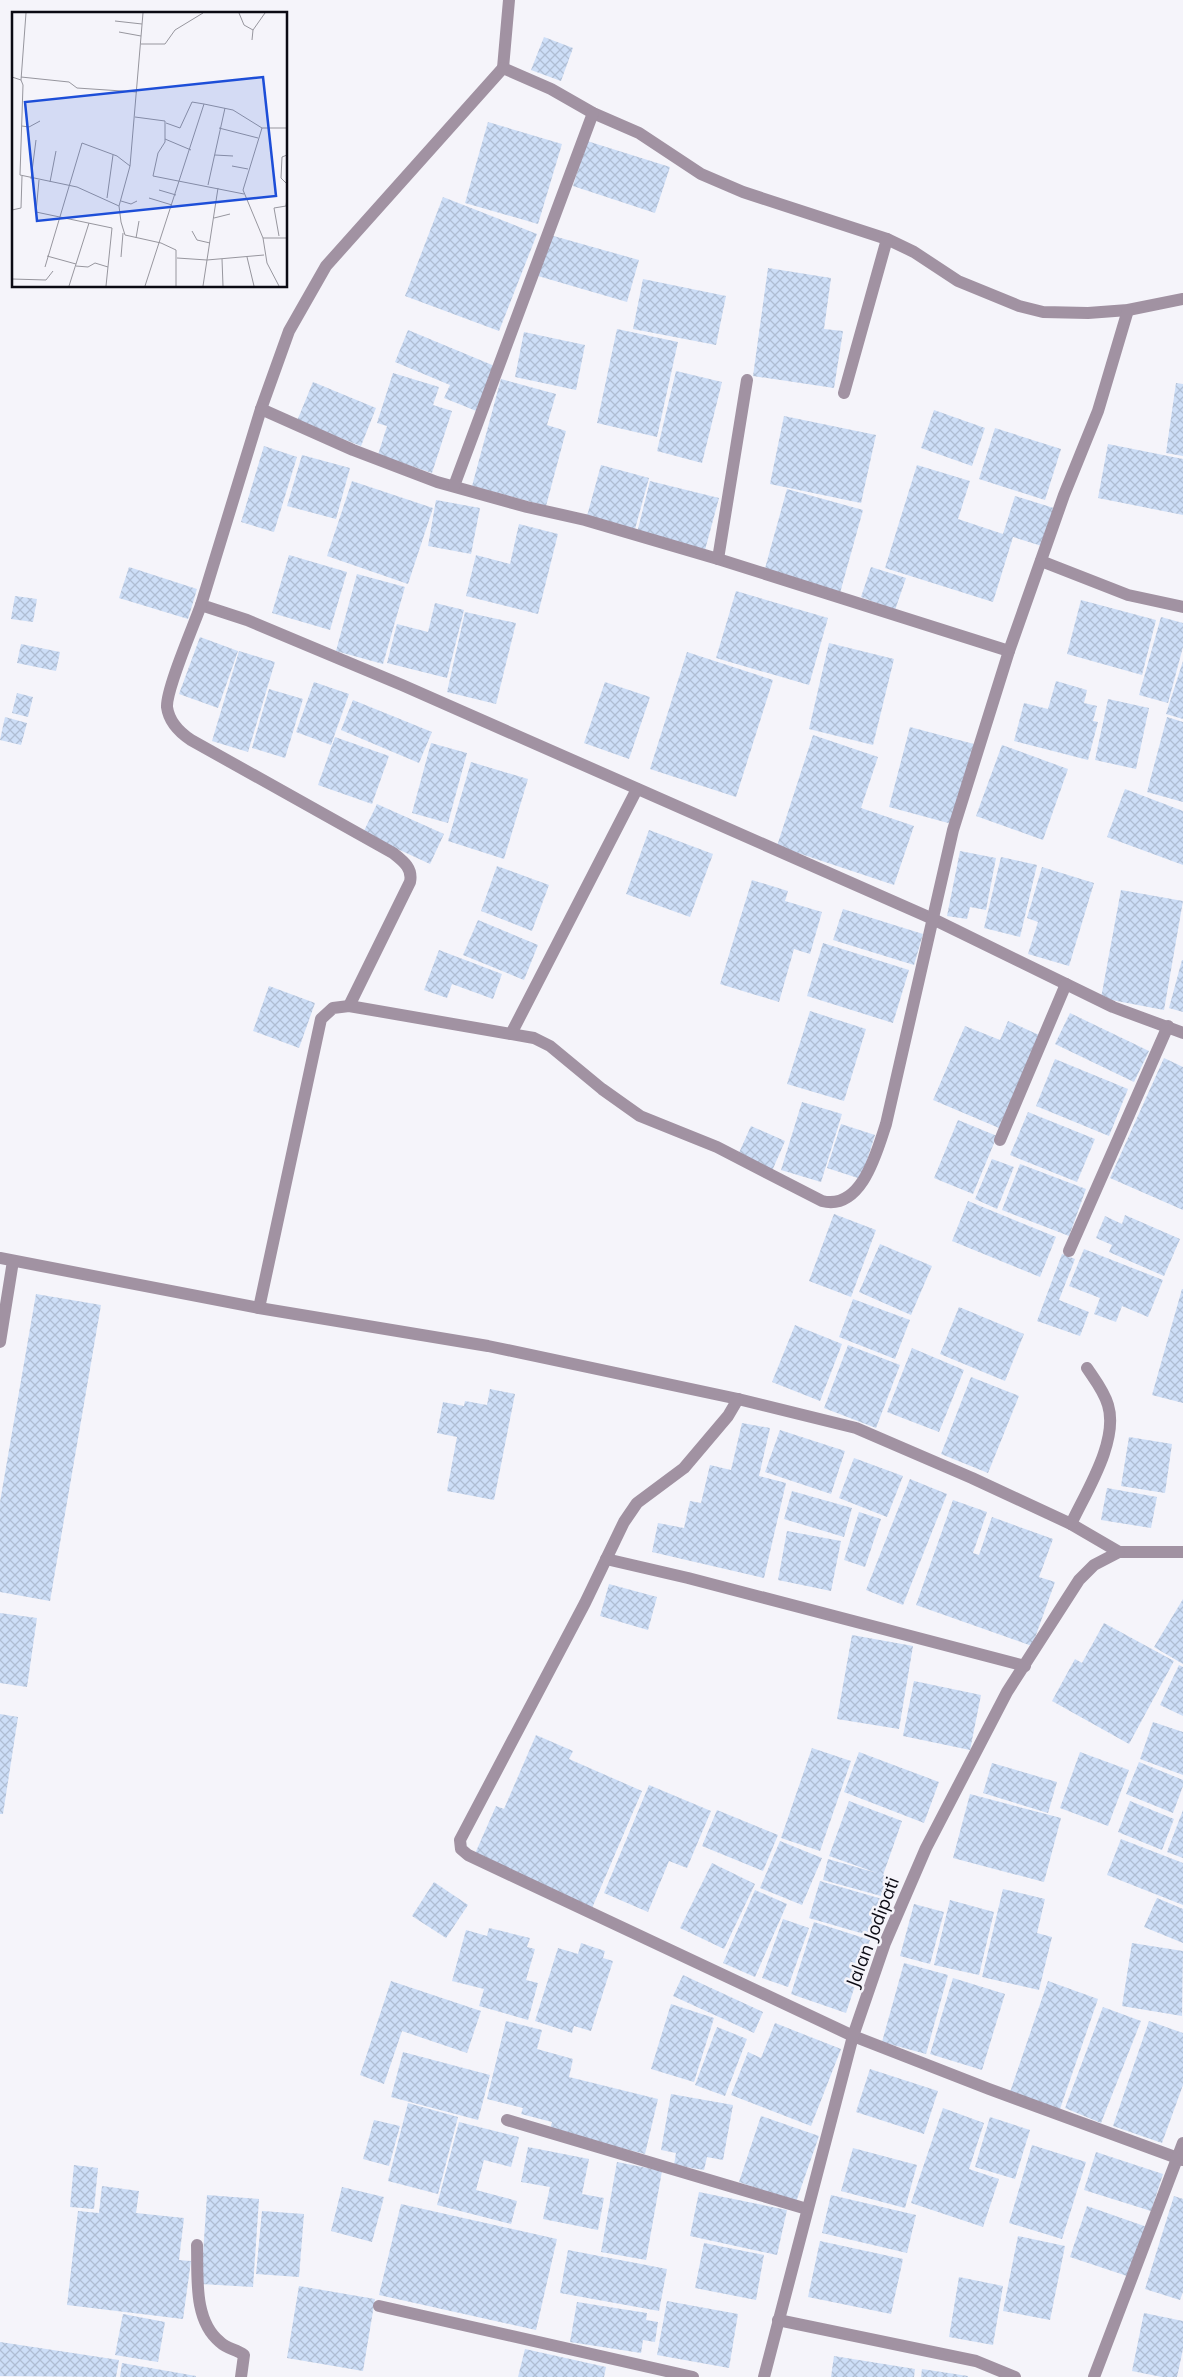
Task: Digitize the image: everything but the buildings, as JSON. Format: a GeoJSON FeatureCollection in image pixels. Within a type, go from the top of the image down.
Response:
{"type":"FeatureCollection","features":[{"type":"Feature","properties":{"kind":"street"},"geometry":{"type":"LineString","coordinates":[[349,1006],[410,882],[410,871],[406,864],[393,853],[190,740],[174,726],[167,705],[201,605],[261,409],[289,331],[326,266],[502,68],[509,0]]}},
{"type":"Feature","properties":{"kind":"street"},"geometry":{"type":"LineString","coordinates":[[502,68],[551,89],[593,113],[639,133],[701,174],[743,192],[886,238],[914,252],[958,281],[1019,306],[1042,312],[1088,313],[1128,310],[1183,300]]}},
{"type":"Feature","properties":{"kind":"street"},"geometry":{"type":"LineString","coordinates":[[454,486],[593,113]]}},
{"type":"Feature","properties":{"kind":"street"},"geometry":{"type":"LineString","coordinates":[[844,393],[886,238]]}},
{"type":"Feature","properties":{"kind":"street"},"geometry":{"type":"LineString","coordinates":[[259,1308],[321,1019],[333,1008],[349,1006],[534,1038],[550,1046],[602,1089],[640,1116],[717,1147],[822,1201],[837,1202],[858,1189],[872,1166],[886,1124],[954,830],[1009,650],[1101,402],[1128,310]]}},
{"type":"Feature","properties":{"kind":"street"},"geometry":{"type":"LineString","coordinates":[[718,559],[747,380]]}},
{"type":"Feature","properties":{"kind":"street"},"geometry":{"type":"LineString","coordinates":[[261,409],[353,450],[454,486],[585,520],[718,559],[1009,650]]}},
{"type":"Feature","properties":{"kind":"street"},"geometry":{"type":"LineString","coordinates":[[1041,561],[1128,595],[1183,607]]}},
{"type":"Feature","properties":{"kind":"street"},"geometry":{"type":"LineString","coordinates":[[201,605],[247,620],[402,685],[933,920],[1112,1007],[1183,1033]]}},
{"type":"Feature","properties":{"kind":"street"},"geometry":{"type":"LineString","coordinates":[[511,1034],[637,789]]}},
{"type":"Feature","properties":{"kind":"street"},"geometry":{"type":"LineString","coordinates":[[1000,1140],[1066,984]]}},
{"type":"Feature","properties":{"kind":"street"},"geometry":{"type":"LineString","coordinates":[[1069,1251],[1168,1026]]}},
{"type":"Feature","properties":{"kind":"street"},"geometry":{"type":"LineString","coordinates":[[0,1258],[259,1308],[488,1346],[738,1399],[856,1428],[972,1478],[1071,1524],[1119,1552],[1183,1552]]}},
{"type":"Feature","properties":{"kind":"street"},"geometry":{"type":"LineString","coordinates":[[0,1342],[13,1261]]}},
{"type":"Feature","properties":{"kind":"street"},"geometry":{"type":"LineString","coordinates":[[1071,1524],[1100,1462],[1110,1433],[1108,1405],[1099,1386],[1087,1368]]}},
{"type":"Feature","properties":{"kind":"street"},"geometry":{"type":"LineString","coordinates":[[738,1399],[728,1416],[684,1468],[637,1503],[624,1522],[586,1603],[460,1840],[461,1849],[853,2036],[989,2089],[1181,2159]]}},
{"type":"Feature","properties":{"kind":"street","name":"Jalan Jodipati"},"geometry":{"type":"LineString","coordinates":[[764,2377],[853,2036],[885,1942],[926,1848],[1006,1692],[1053,1617],[1079,1580],[1094,1565],[1119,1552]]}},
{"type":"Feature","properties":{"kind":"street"},"geometry":{"type":"LineString","coordinates":[[606,1559],[688,1578],[1024,1666]]}},
{"type":"Feature","properties":{"kind":"street"},"geometry":{"type":"LineString","coordinates":[[507,2120],[807,2210]]}},
{"type":"Feature","properties":{"kind":"street"},"geometry":{"type":"LineString","coordinates":[[1094,2377],[1181,2159],[1183,2143]]}},
{"type":"Feature","properties":{"kind":"street"},"geometry":{"type":"LineString","coordinates":[[197,2245],[198,2290],[203,2317],[220,2342],[244,2355],[241,2377]]}},
{"type":"Feature","properties":{"kind":"street"},"geometry":{"type":"LineString","coordinates":[[379,2306],[693,2377]]}},
{"type":"Feature","properties":{"kind":"street"},"geometry":{"type":"LineString","coordinates":[[778,2320],[976,2361],[1015,2377]]}}]}
